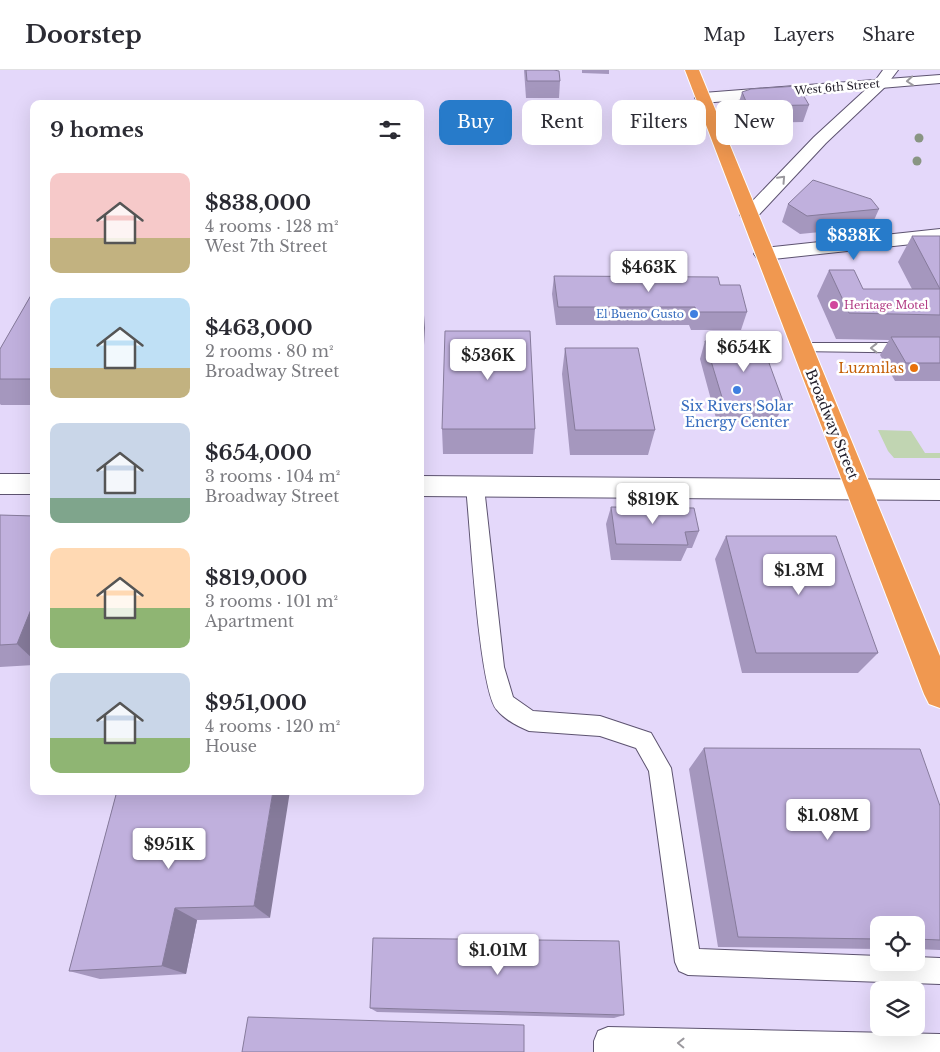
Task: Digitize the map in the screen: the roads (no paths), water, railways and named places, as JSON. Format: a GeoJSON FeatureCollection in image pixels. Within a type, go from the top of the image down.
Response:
{"type":"FeatureCollection","features":[{"type":"Feature","properties":{"kind":"highway","name":"Broadway Street"},"geometry":{"type":"LineString","coordinates":[[692,70],[748,215],[940,694]]}},
{"type":"Feature","properties":{"kind":"street","name":"West 6th Street"},"geometry":{"type":"LineString","coordinates":[[703,98],[885,77],[940,79]]}},
{"type":"Feature","properties":{"kind":"street"},"geometry":{"type":"LineString","coordinates":[[748,215],[820,140],[885,77]]}},
{"type":"Feature","properties":{"kind":"street"},"geometry":{"type":"LineString","coordinates":[[764,254],[940,235]]}},
{"type":"Feature","properties":{"kind":"street"},"geometry":{"type":"LineString","coordinates":[[0,484],[30,484]]}},
{"type":"Feature","properties":{"kind":"street"},"geometry":{"type":"LineString","coordinates":[[424,486],[940,490]]}},
{"type":"Feature","properties":{"kind":"lane"},"geometry":{"type":"LineString","coordinates":[[801,348],[940,348]]}},
{"type":"Feature","properties":{"kind":"lane"},"geometry":{"type":"LineString","coordinates":[[475,487],[494,667],[504,703],[529,721],[600,726],[643,740],[660,768],[688,962],[940,971]]}},
{"type":"Feature","properties":{"kind":"lane"},"geometry":{"type":"LineString","coordinates":[[608,1047],[940,1048]]}},
{"type":"Feature","properties":{"kind":"place","name":"Heritage Motel"},"geometry":{"type":"Point","coordinates":[834,305]}},
{"type":"Feature","properties":{"kind":"place","name":"El Bueno Gusto"},"geometry":{"type":"Point","coordinates":[694,314]}},
{"type":"Feature","properties":{"kind":"place","name":"Luzmilas"},"geometry":{"type":"Point","coordinates":[914,368]}},
{"type":"Feature","properties":{"kind":"place","name":"Six Rivers Solar Energy Center"},"geometry":{"type":"Point","coordinates":[737,390]}}]}
